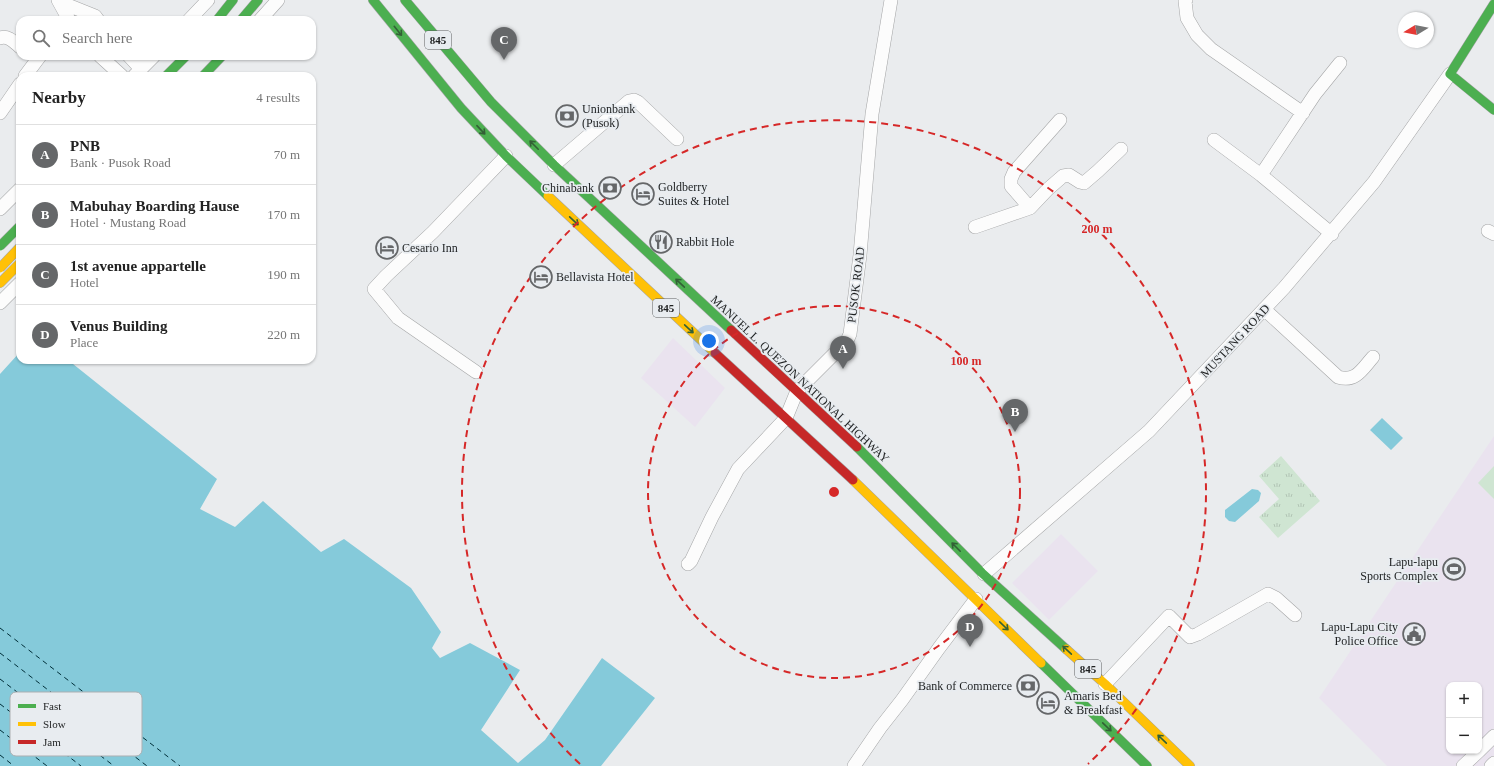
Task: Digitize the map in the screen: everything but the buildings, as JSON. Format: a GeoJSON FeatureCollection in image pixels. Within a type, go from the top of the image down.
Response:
{"type":"FeatureCollection","features":[{"type":"Feature","properties":{"kind":"main road"},"geometry":{"type":"LineString","coordinates":[[220,16],[233,0]]}},
{"type":"Feature","properties":{"kind":"main road"},"geometry":{"type":"LineString","coordinates":[[244,16],[258,0]]}},
{"type":"Feature","properties":{"kind":"main road"},"geometry":{"type":"LineString","coordinates":[[257,16],[266,0]]}},
{"type":"Feature","properties":{"kind":"main road","name":"845"},"geometry":{"type":"LineString","coordinates":[[373,0],[506,156],[696,336],[841,468],[1147,766]]}},
{"type":"Feature","properties":{"kind":"main road","name":"MANUEL L. QUEZON NATIONAL HIGHWAY"},"geometry":{"type":"LineString","coordinates":[[405,0],[468,81],[554,165],[862,451],[984,574],[1105,684],[1190,766]]}},
{"type":"Feature","properties":{"kind":"main road"},"geometry":{"type":"LineString","coordinates":[[1494,4],[1450,74],[1494,110]]}},
{"type":"Feature","properties":{"kind":"main road"},"geometry":{"type":"LineString","coordinates":[[170,72],[182,60]]}},
{"type":"Feature","properties":{"kind":"main road"},"geometry":{"type":"LineString","coordinates":[[206,72],[218,60]]}},
{"type":"Feature","properties":{"kind":"main road"},"geometry":{"type":"LineString","coordinates":[[0,246],[16,230]]}},
{"type":"Feature","properties":{"kind":"main road"},"geometry":{"type":"LineString","coordinates":[[0,268],[16,251]]}},
{"type":"Feature","properties":{"kind":"main road"},"geometry":{"type":"LineString","coordinates":[[0,283],[16,267]]}},
{"type":"Feature","properties":{"kind":"street"},"geometry":{"type":"LineString","coordinates":[[193,16],[208,0]]}},
{"type":"Feature","properties":{"kind":"street"},"geometry":{"type":"LineString","coordinates":[[258,16],[278,0]]}},
{"type":"Feature","properties":{"kind":"street","name":"PUSOK ROAD"},"geometry":{"type":"LineString","coordinates":[[688,564],[691,561],[712,517],[738,469],[786,418],[797,391],[848,341],[860,254],[872,114],[892,0]]}},
{"type":"Feature","properties":{"kind":"street"},"geometry":{"type":"LineString","coordinates":[[1186,0],[1188,18],[1197,35],[1211,49],[1303,114]]}},
{"type":"Feature","properties":{"kind":"street"},"geometry":{"type":"LineString","coordinates":[[59,1],[67,16]]}},
{"type":"Feature","properties":{"kind":"street"},"geometry":{"type":"LineString","coordinates":[[59,1],[95,16]]}},
{"type":"Feature","properties":{"kind":"street"},"geometry":{"type":"LineString","coordinates":[[0,38],[11,39],[16,43]]}},
{"type":"Feature","properties":{"kind":"street"},"geometry":{"type":"LineString","coordinates":[[28,72],[34,60]]}},
{"type":"Feature","properties":{"kind":"street"},"geometry":{"type":"LineString","coordinates":[[104,60],[118,72]]}},
{"type":"Feature","properties":{"kind":"street"},"geometry":{"type":"LineString","coordinates":[[131,60],[137,72]]}},
{"type":"Feature","properties":{"kind":"street"},"geometry":{"type":"LineString","coordinates":[[138,72],[150,60]]}},
{"type":"Feature","properties":{"kind":"street"},"geometry":{"type":"LineString","coordinates":[[215,72],[225,60]]}},
{"type":"Feature","properties":{"kind":"street"},"geometry":{"type":"LineString","coordinates":[[1261,175],[1315,94],[1340,63]]}},
{"type":"Feature","properties":{"kind":"street","name":"MUSTANG ROAD"},"geometry":{"type":"LineString","coordinates":[[984,574],[1149,432],[1264,309],[1332,234],[1374,182],[1450,74]]}},
{"type":"Feature","properties":{"kind":"street"},"geometry":{"type":"LineString","coordinates":[[0,113],[16,90]]}},
{"type":"Feature","properties":{"kind":"street"},"geometry":{"type":"LineString","coordinates":[[554,165],[629,101],[634,100],[638,102],[677,139]]}},
{"type":"Feature","properties":{"kind":"street"},"geometry":{"type":"LineString","coordinates":[[1030,208],[1011,186],[1011,179],[1014,172],[1060,120]]}},
{"type":"Feature","properties":{"kind":"street"},"geometry":{"type":"LineString","coordinates":[[1214,140],[1261,175],[1332,234]]}},
{"type":"Feature","properties":{"kind":"street"},"geometry":{"type":"LineString","coordinates":[[975,227],[1030,208],[1063,176],[1069,175],[1080,182],[1084,182],[1121,149]]}},
{"type":"Feature","properties":{"kind":"street"},"geometry":{"type":"LineString","coordinates":[[476,372],[398,318],[374,289],[506,156]]}},
{"type":"Feature","properties":{"kind":"street"},"geometry":{"type":"LineString","coordinates":[[0,209],[16,193]]}},
{"type":"Feature","properties":{"kind":"street"},"geometry":{"type":"LineString","coordinates":[[0,303],[16,287]]}},
{"type":"Feature","properties":{"kind":"street"},"geometry":{"type":"LineString","coordinates":[[1264,309],[1338,377],[1345,380],[1354,378],[1373,357]]}},
{"type":"Feature","properties":{"kind":"street"},"geometry":{"type":"LineString","coordinates":[[1105,684],[1170,616],[1190,637],[1198,634],[1268,594],[1276,598],[1295,615]]}},
{"type":"Feature","properties":{"kind":"street"},"geometry":{"type":"LineString","coordinates":[[854,766],[880,728],[976,599]]}},
{"type":"Feature","properties":{"kind":"street"},"geometry":{"type":"LineString","coordinates":[[1463,766],[1484,750],[1494,736]]}},
{"type":"Feature","properties":{"kind":"street"},"geometry":{"type":"LineString","coordinates":[[1491,766],[1494,763]]}},
{"type":"Feature","properties":{"kind":"shaded area"},"geometry":{"type":"Polygon","coordinates":[[[673,338],[725,388],[695,427],[641,378],[673,338]]]}},
{"type":"Feature","properties":{"kind":"shaded area"},"geometry":{"type":"Polygon","coordinates":[[[1494,436],[1494,766],[1387,766],[1319,698],[1494,436]]]}},
{"type":"Feature","properties":{"kind":"shaded area"},"geometry":{"type":"Polygon","coordinates":[[[1061,534],[1098,571],[1049,620],[1012,583],[1061,534]]]}},
{"type":"Feature","properties":{"kind":"green space"},"geometry":{"type":"Polygon","coordinates":[[[1281,456],[1320,501],[1278,538],[1259,517],[1279,499],[1259,476],[1281,456]]]}},
{"type":"Feature","properties":{"kind":"green space"},"geometry":{"type":"Polygon","coordinates":[[[1494,466],[1494,499],[1478,483],[1494,466]]]}},
{"type":"Feature","properties":{"kind":"water"},"geometry":{"type":"Polygon","coordinates":[[[16,356],[16,364],[73,364],[217,479],[200,509],[235,527],[263,501],[321,552],[344,539],[411,588],[441,632],[432,648],[440,658],[470,643],[520,670],[481,730],[518,763],[545,740],[602,658],[655,698],[601,766],[0,766],[0,374],[16,356]]]}},
{"type":"Feature","properties":{"kind":"water"},"geometry":{"type":"Polygon","coordinates":[[[1382,418],[1403,438],[1391,450],[1370,430],[1382,418]]]}},
{"type":"Feature","properties":{"kind":"water"},"geometry":{"type":"Polygon","coordinates":[[[1252,489],[1258,490],[1261,493],[1259,501],[1235,522],[1229,521],[1225,517],[1225,510],[1252,489]]]}},
{"type":"Feature","properties":{"kind":"ferry route"},"geometry":{"type":"LineString","coordinates":[[0,628],[83,692]]}},
{"type":"Feature","properties":{"kind":"ferry route"},"geometry":{"type":"LineString","coordinates":[[0,653],[51,692]]}},
{"type":"Feature","properties":{"kind":"ferry route"},"geometry":{"type":"LineString","coordinates":[[0,679],[17,692]]}},
{"type":"Feature","properties":{"kind":"ferry route"},"geometry":{"type":"LineString","coordinates":[[0,704],[10,712]]}},
{"type":"Feature","properties":{"kind":"ferry route"},"geometry":{"type":"LineString","coordinates":[[0,730],[10,738]]}},
{"type":"Feature","properties":{"kind":"ferry route"},"geometry":{"type":"LineString","coordinates":[[142,737],[180,766]]}},
{"type":"Feature","properties":{"kind":"ferry route"},"geometry":{"type":"LineString","coordinates":[[0,755],[14,766]]}},
{"type":"Feature","properties":{"kind":"ferry route"},"geometry":{"type":"LineString","coordinates":[[34,756],[47,766]]}},
{"type":"Feature","properties":{"kind":"ferry route"},"geometry":{"type":"LineString","coordinates":[[68,756],[81,766]]}},
{"type":"Feature","properties":{"kind":"ferry route"},"geometry":{"type":"LineString","coordinates":[[101,756],[114,766]]}},
{"type":"Feature","properties":{"kind":"ferry route"},"geometry":{"type":"LineString","coordinates":[[134,756],[147,766]]}},
{"type":"Feature","properties":{"kind":"traffic: fast"},"geometry":{"type":"LineString","coordinates":[[220,16],[233,0]]}},
{"type":"Feature","properties":{"kind":"traffic: fast"},"geometry":{"type":"LineString","coordinates":[[244,16],[258,0]]}},
{"type":"Feature","properties":{"kind":"traffic: fast"},"geometry":{"type":"LineString","coordinates":[[373,0],[461,108],[506,156],[548,196]]}},
{"type":"Feature","properties":{"kind":"traffic: fast"},"geometry":{"type":"LineString","coordinates":[[405,0],[491,102],[554,165],[731,330]]}},
{"type":"Feature","properties":{"kind":"traffic: fast"},"geometry":{"type":"LineString","coordinates":[[1494,4],[1450,74],[1494,110]]}},
{"type":"Feature","properties":{"kind":"traffic: fast"},"geometry":{"type":"LineString","coordinates":[[170,72],[182,60]]}},
{"type":"Feature","properties":{"kind":"traffic: fast"},"geometry":{"type":"LineString","coordinates":[[207,72],[218,60]]}},
{"type":"Feature","properties":{"kind":"traffic: fast"},"geometry":{"type":"LineString","coordinates":[[0,246],[16,230]]}},
{"type":"Feature","properties":{"kind":"traffic: fast"},"geometry":{"type":"LineString","coordinates":[[857,447],[982,573],[1066,649]]}},
{"type":"Feature","properties":{"kind":"traffic: fast"},"geometry":{"type":"LineString","coordinates":[[1041,663],[1147,766]]}},
{"type":"Feature","properties":{"kind":"traffic: slow"},"geometry":{"type":"LineString","coordinates":[[548,196],[715,353]]}},
{"type":"Feature","properties":{"kind":"traffic: slow"},"geometry":{"type":"LineString","coordinates":[[0,268],[16,251]]}},
{"type":"Feature","properties":{"kind":"traffic: slow"},"geometry":{"type":"LineString","coordinates":[[0,283],[16,267]]}},
{"type":"Feature","properties":{"kind":"traffic: slow"},"geometry":{"type":"LineString","coordinates":[[853,480],[1041,663]]}},
{"type":"Feature","properties":{"kind":"traffic: slow"},"geometry":{"type":"LineString","coordinates":[[1066,649],[1105,684],[1190,766]]}},
{"type":"Feature","properties":{"kind":"traffic: jam"},"geometry":{"type":"LineString","coordinates":[[731,330],[857,447]]}},
{"type":"Feature","properties":{"kind":"traffic: jam"},"geometry":{"type":"LineString","coordinates":[[715,353],[853,480]]}},
{"type":"Feature","properties":{"kind":"place","name":"1st avenue appartelle"},"geometry":{"type":"Point","coordinates":[504,60]}},
{"type":"Feature","properties":{"kind":"place","name":"Unionbank (Pusok)"},"geometry":{"type":"Point","coordinates":[567,116]}},
{"type":"Feature","properties":{"kind":"place","name":"Chinabank"},"geometry":{"type":"Point","coordinates":[610,188]}},
{"type":"Feature","properties":{"kind":"place","name":"Goldberry Suites & Hotel"},"geometry":{"type":"Point","coordinates":[643,194]}},
{"type":"Feature","properties":{"kind":"place","name":"Rabbit Hole"},"geometry":{"type":"Point","coordinates":[661,242]}},
{"type":"Feature","properties":{"kind":"place","name":"Cesario Inn"},"geometry":{"type":"Point","coordinates":[387,248]}},
{"type":"Feature","properties":{"kind":"place","name":"Bellavista Hotel"},"geometry":{"type":"Point","coordinates":[541,277]}},
{"type":"Feature","properties":{"kind":"place","name":"PNB"},"geometry":{"type":"Point","coordinates":[843,369]}},
{"type":"Feature","properties":{"kind":"place","name":"Mabuhay Boarding Hause"},"geometry":{"type":"Point","coordinates":[1015,432]}},
{"type":"Feature","properties":{"kind":"place","name":"Lapu-lapu Sports Complex"},"geometry":{"type":"Point","coordinates":[1454,569]}},
{"type":"Feature","properties":{"kind":"place","name":"Lapu-Lapu City Police Office"},"geometry":{"type":"Point","coordinates":[1414,634]}},
{"type":"Feature","properties":{"kind":"place","name":"Venus Building"},"geometry":{"type":"Point","coordinates":[970,647]}},
{"type":"Feature","properties":{"kind":"place","name":"Bank of Commerce"},"geometry":{"type":"Point","coordinates":[1028,686]}},
{"type":"Feature","properties":{"kind":"place","name":"Amaris Bed & Breakfast"},"geometry":{"type":"Point","coordinates":[1048,703]}}]}
